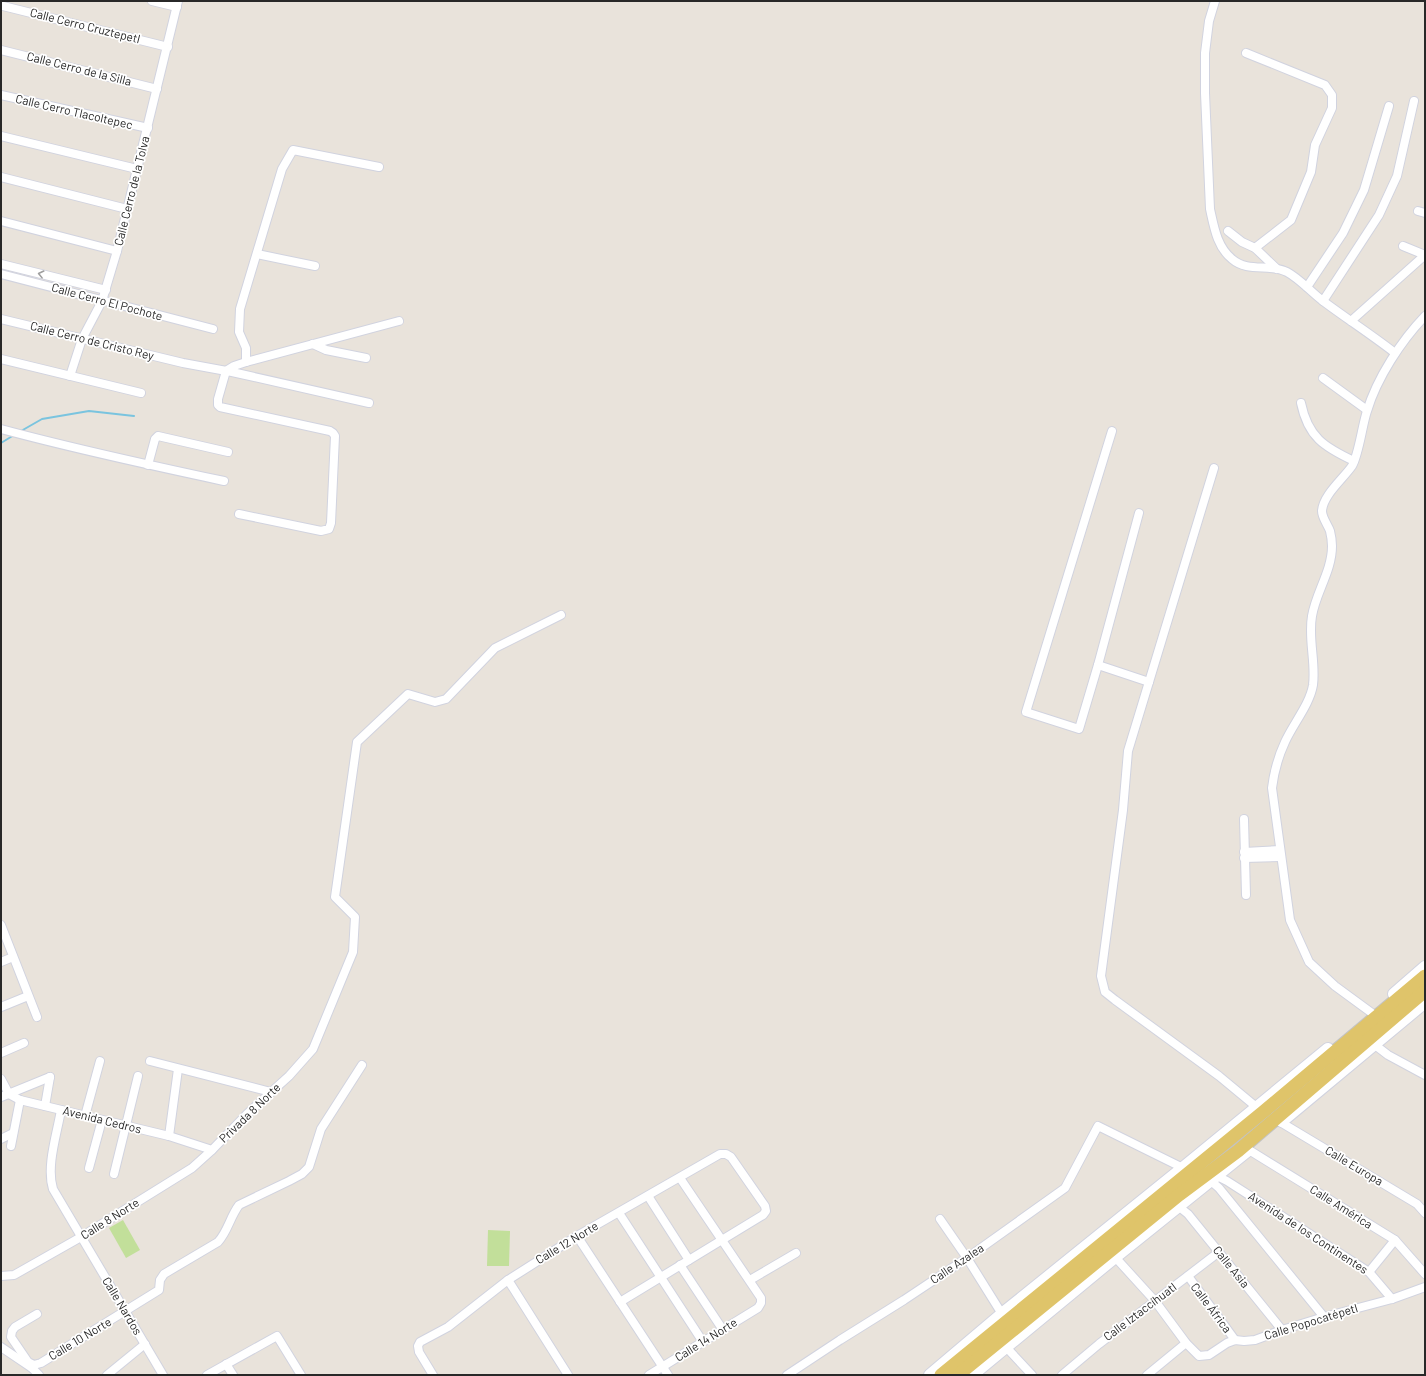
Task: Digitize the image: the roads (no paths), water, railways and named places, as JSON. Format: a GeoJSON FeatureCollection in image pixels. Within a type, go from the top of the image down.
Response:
{"type":"FeatureCollection","features":[{"type":"Feature","properties":{"kind":"main road"},"geometry":{"type":"LineString","coordinates":[[958,1375],[1179,1195],[1278,1121],[1379,1018],[1425,976]]}},
{"type":"Feature","properties":{"kind":"main road"},"geometry":{"type":"LineString","coordinates":[[941,1375],[1260,1109],[1379,1018],[1425,991]]}},
{"type":"Feature","properties":{"kind":"street"},"geometry":{"type":"LineString","coordinates":[[152,1],[178,4]]}},
{"type":"Feature","properties":{"kind":"street"},"geometry":{"type":"LineString","coordinates":[[1215,1],[1209,21],[1205,53],[1205,93],[1210,209],[1214,226],[1224,252],[1233,260],[1249,267],[1277,269],[1287,272],[1323,301],[1396,353]]}},
{"type":"Feature","properties":{"kind":"street","name":"Calle Cerro de la Tolva"},"geometry":{"type":"LineString","coordinates":[[70,376],[82,338],[102,301],[106,290],[178,4]]}},
{"type":"Feature","properties":{"kind":"street","name":"Calle Cerro Cruztepetl"},"geometry":{"type":"LineString","coordinates":[[2,6],[168,47]]}},
{"type":"Feature","properties":{"kind":"street","name":"Calle Cerro de la Silla"},"geometry":{"type":"LineString","coordinates":[[1,50],[157,89]]}},
{"type":"Feature","properties":{"kind":"street"},"geometry":{"type":"LineString","coordinates":[[1246,53],[1325,85],[1332,95],[1332,108],[1315,145],[1311,172],[1291,220],[1255,248]]}},
{"type":"Feature","properties":{"kind":"street","name":"Calle Cerro Tlacoltepec"},"geometry":{"type":"LineString","coordinates":[[1,95],[148,128]]}},
{"type":"Feature","properties":{"kind":"street"},"geometry":{"type":"LineString","coordinates":[[1323,301],[1379,215],[1397,176],[1414,101]]}},
{"type":"Feature","properties":{"kind":"street"},"geometry":{"type":"LineString","coordinates":[[1306,287],[1343,233],[1364,190],[1389,106]]}},
{"type":"Feature","properties":{"kind":"street"},"geometry":{"type":"LineString","coordinates":[[1,136],[137,169]]}},
{"type":"Feature","properties":{"kind":"street"},"geometry":{"type":"LineString","coordinates":[[246,362],[246,348],[239,332],[240,309],[282,169],[293,150],[378,167]]}},
{"type":"Feature","properties":{"kind":"street"},"geometry":{"type":"LineString","coordinates":[[1,177],[127,209]]}},
{"type":"Feature","properties":{"kind":"street"},"geometry":{"type":"LineString","coordinates":[[1,221],[117,251]]}},
{"type":"Feature","properties":{"kind":"street"},"geometry":{"type":"LineString","coordinates":[[1228,231],[1242,242],[1255,248],[1277,269]]}},
{"type":"Feature","properties":{"kind":"street"},"geometry":{"type":"LineString","coordinates":[[1351,321],[1425,255],[1403,246]]}},
{"type":"Feature","properties":{"kind":"street"},"geometry":{"type":"LineString","coordinates":[[257,254],[315,266]]}},
{"type":"Feature","properties":{"kind":"street","name":"Calle Cerro El Pochote"},"geometry":{"type":"LineString","coordinates":[[1,264],[106,290]]}},
{"type":"Feature","properties":{"kind":"street","name":"Calle Cerro El Pochote"},"geometry":{"type":"LineString","coordinates":[[1,274],[213,329]]}},
{"type":"Feature","properties":{"kind":"street"},"geometry":{"type":"LineString","coordinates":[[1424,318],[1396,353],[1374,393],[1367,410],[1352,466],[1326,500],[1322,512],[1330,532],[1332,547],[1327,573],[1315,603],[1312,615],[1311,640],[1314,670],[1312,686],[1309,698],[1284,742],[1274,769],[1272,788],[1290,920],[1310,962],[1335,986],[1379,1018],[1425,967]]}},
{"type":"Feature","properties":{"kind":"street","name":"Calle Cerro de Cristo Rey"},"geometry":{"type":"LineString","coordinates":[[1,319],[183,363],[226,371],[369,403]]}},
{"type":"Feature","properties":{"kind":"street"},"geometry":{"type":"LineString","coordinates":[[239,514],[321,530],[329,529],[331,523],[335,441],[334,433],[330,431],[220,407],[218,405],[218,400],[226,371],[234,366],[246,362],[399,321]]}},
{"type":"Feature","properties":{"kind":"street"},"geometry":{"type":"LineString","coordinates":[[313,344],[326,350],[366,358]]}},
{"type":"Feature","properties":{"kind":"street"},"geometry":{"type":"LineString","coordinates":[[1,359],[141,393]]}},
{"type":"Feature","properties":{"kind":"street"},"geometry":{"type":"LineString","coordinates":[[1323,378],[1367,410]]}},
{"type":"Feature","properties":{"kind":"street"},"geometry":{"type":"LineString","coordinates":[[1301,403],[1303,414],[1310,430],[1321,442],[1335,452],[1354,461]]}},
{"type":"Feature","properties":{"kind":"street"},"geometry":{"type":"LineString","coordinates":[[1,429],[148,465],[224,481]]}},
{"type":"Feature","properties":{"kind":"street"},"geometry":{"type":"LineString","coordinates":[[1112,431],[1026,712],[1079,730],[1139,513]]}},
{"type":"Feature","properties":{"kind":"street"},"geometry":{"type":"LineString","coordinates":[[148,465],[155,439],[158,436],[228,452]]}},
{"type":"Feature","properties":{"kind":"street","name":"Calle Europa"},"geometry":{"type":"LineString","coordinates":[[1214,468],[1128,751],[1123,810],[1101,976],[1105,992],[1219,1076],[1260,1109],[1417,1204],[1425,1213]]}},
{"type":"Feature","properties":{"kind":"street","name":"Privada 8 Norte"},"geometry":{"type":"LineString","coordinates":[[212,1150],[270,1092],[289,1076],[313,1049],[353,952],[355,917],[335,897],[357,742],[408,694],[435,702],[446,699],[496,648],[561,615]]}},
{"type":"Feature","properties":{"kind":"street"},"geometry":{"type":"LineString","coordinates":[[1098,665],[1149,682]]}},
{"type":"Feature","properties":{"kind":"street"},"geometry":{"type":"LineString","coordinates":[[1244,819],[1246,895]]}},
{"type":"Feature","properties":{"kind":"street"},"geometry":{"type":"LineString","coordinates":[[1244,855],[1281,854]]}},
{"type":"Feature","properties":{"kind":"street"},"geometry":{"type":"LineString","coordinates":[[1,925],[37,1017]]}},
{"type":"Feature","properties":{"kind":"street"},"geometry":{"type":"LineString","coordinates":[[1,962],[13,957]]}},
{"type":"Feature","properties":{"kind":"street"},"geometry":{"type":"LineString","coordinates":[[1,1007],[28,996]]}},
{"type":"Feature","properties":{"kind":"street"},"geometry":{"type":"LineString","coordinates":[[972,1375],[1115,1257],[1249,1150],[1278,1121],[1374,1045],[1425,1002]]}},
{"type":"Feature","properties":{"kind":"street"},"geometry":{"type":"LineString","coordinates":[[1,1053],[24,1043]]}},
{"type":"Feature","properties":{"kind":"street"},"geometry":{"type":"LineString","coordinates":[[1374,1045],[1388,1055],[1425,1075]]}},
{"type":"Feature","properties":{"kind":"street"},"geometry":{"type":"LineString","coordinates":[[85,1116],[100,1061]]}},
{"type":"Feature","properties":{"kind":"street"},"geometry":{"type":"LineString","coordinates":[[150,1061],[270,1092]]}},
{"type":"Feature","properties":{"kind":"street","name":"Calle 10 Norte"},"geometry":{"type":"LineString","coordinates":[[37,1314],[15,1326],[11,1337],[33,1367],[159,1290],[160,1280],[164,1274],[218,1242],[223,1236],[234,1211],[239,1205],[302,1174],[309,1167],[321,1128],[362,1065]]}},
{"type":"Feature","properties":{"kind":"street"},"geometry":{"type":"LineString","coordinates":[[169,1136],[178,1069]]}},
{"type":"Feature","properties":{"kind":"street"},"geometry":{"type":"LineString","coordinates":[[114,1174],[127,1126],[138,1076]]}},
{"type":"Feature","properties":{"kind":"street"},"geometry":{"type":"LineString","coordinates":[[1,1079],[5,1096],[50,1077],[46,1106]]}},
{"type":"Feature","properties":{"kind":"street","name":"Avenida Cedros"},"geometry":{"type":"LineString","coordinates":[[5,1096],[169,1136],[212,1150]]}},
{"type":"Feature","properties":{"kind":"street"},"geometry":{"type":"LineString","coordinates":[[11,1146],[20,1100]]}},
{"type":"Feature","properties":{"kind":"street"},"geometry":{"type":"LineString","coordinates":[[930,1375],[1002,1314],[1183,1168],[1260,1109]]}},
{"type":"Feature","properties":{"kind":"street","name":"Calle Nardos"},"geometry":{"type":"LineString","coordinates":[[61,1110],[51,1161],[50,1181],[53,1190],[162,1375]]}},
{"type":"Feature","properties":{"kind":"street"},"geometry":{"type":"LineString","coordinates":[[89,1168],[102,1120]]}},
{"type":"Feature","properties":{"kind":"street","name":"Calle Azalea"},"geometry":{"type":"LineString","coordinates":[[787,1375],[967,1258],[1065,1188],[1098,1126],[1183,1168]]}},
{"type":"Feature","properties":{"kind":"street"},"geometry":{"type":"LineString","coordinates":[[1,1139],[13,1134]]}},
{"type":"Feature","properties":{"kind":"street","name":"Calle 8 Norte"},"geometry":{"type":"LineString","coordinates":[[1,1276],[14,1275],[81,1237],[192,1168],[212,1150]]}},
{"type":"Feature","properties":{"kind":"street","name":"Calle América"},"geometry":{"type":"LineString","coordinates":[[1249,1150],[1396,1240],[1425,1274]]}},
{"type":"Feature","properties":{"kind":"street","name":"Calle 12 Norte"},"geometry":{"type":"LineString","coordinates":[[433,1375],[419,1352],[418,1346],[420,1342],[448,1327],[508,1280],[578,1236],[720,1154],[726,1154],[731,1157],[766,1206],[766,1211],[763,1215],[722,1240]]}},
{"type":"Feature","properties":{"kind":"street"},"geometry":{"type":"LineString","coordinates":[[680,1178],[750,1280],[796,1253]]}},
{"type":"Feature","properties":{"kind":"street","name":"Avenida de los Continentes"},"geometry":{"type":"LineString","coordinates":[[1214,1178],[1234,1185],[1369,1272],[1392,1299]]}},
{"type":"Feature","properties":{"kind":"street","name":"Avenida de los Continentes"},"geometry":{"type":"LineString","coordinates":[[1214,1178],[1219,1188],[1324,1317]]}},
{"type":"Feature","properties":{"kind":"street"},"geometry":{"type":"LineString","coordinates":[[648,1196],[689,1260]]}},
{"type":"Feature","properties":{"kind":"street","name":"Calle Asia"},"geometry":{"type":"LineString","coordinates":[[1178,1206],[1188,1214],[1282,1330]]}},
{"type":"Feature","properties":{"kind":"street"},"geometry":{"type":"LineString","coordinates":[[619,1213],[703,1342]]}},
{"type":"Feature","properties":{"kind":"street"},"geometry":{"type":"LineString","coordinates":[[940,1219],[967,1258],[1002,1314]]}},
{"type":"Feature","properties":{"kind":"street"},"geometry":{"type":"LineString","coordinates":[[578,1236],[668,1375]]}},
{"type":"Feature","properties":{"kind":"street"},"geometry":{"type":"LineString","coordinates":[[620,1302],[722,1240]]}},
{"type":"Feature","properties":{"kind":"street"},"geometry":{"type":"LineString","coordinates":[[1369,1272],[1396,1240]]}},
{"type":"Feature","properties":{"kind":"street","name":"Calle Iztaccíhuatl"},"geometry":{"type":"LineString","coordinates":[[1062,1375],[1099,1344],[1219,1252]]}},
{"type":"Feature","properties":{"kind":"street"},"geometry":{"type":"LineString","coordinates":[[1115,1257],[1155,1301],[1186,1342],[1147,1375]]}},
{"type":"Feature","properties":{"kind":"street"},"geometry":{"type":"LineString","coordinates":[[680,1265],[723,1330]]}},
{"type":"Feature","properties":{"kind":"street","name":"Calle África"},"geometry":{"type":"LineString","coordinates":[[1188,1276],[1235,1340]]}},
{"type":"Feature","properties":{"kind":"street"},"geometry":{"type":"LineString","coordinates":[[508,1280],[568,1375]]}},
{"type":"Feature","properties":{"kind":"street","name":"Calle 14 Norte"},"geometry":{"type":"LineString","coordinates":[[650,1375],[758,1308],[761,1303],[761,1298],[750,1280]]}},
{"type":"Feature","properties":{"kind":"street","name":"Calle Popocatépetl"},"geometry":{"type":"LineString","coordinates":[[1186,1342],[1199,1356],[1204,1356],[1235,1340],[1255,1340],[1324,1317],[1392,1299],[1425,1287]]}},
{"type":"Feature","properties":{"kind":"street"},"geometry":{"type":"LineString","coordinates":[[207,1375],[277,1336],[301,1375]]}},
{"type":"Feature","properties":{"kind":"street"},"geometry":{"type":"LineString","coordinates":[[107,1375],[145,1344]]}},
{"type":"Feature","properties":{"kind":"street"},"geometry":{"type":"LineString","coordinates":[[1,1347],[33,1367],[39,1375]]}},
{"type":"Feature","properties":{"kind":"street"},"geometry":{"type":"LineString","coordinates":[[1006,1347],[1032,1375]]}},
{"type":"Feature","properties":{"kind":"street"},"geometry":{"type":"LineString","coordinates":[[226,1364],[233,1375]]}},
{"type":"Feature","properties":{"kind":"waterway"},"geometry":{"type":"LineString","coordinates":[[21,431],[42,419],[89,411],[134,416]]}},
{"type":"Feature","properties":{"kind":"waterway"},"geometry":{"type":"LineString","coordinates":[[1,443],[14,435]]}}]}
